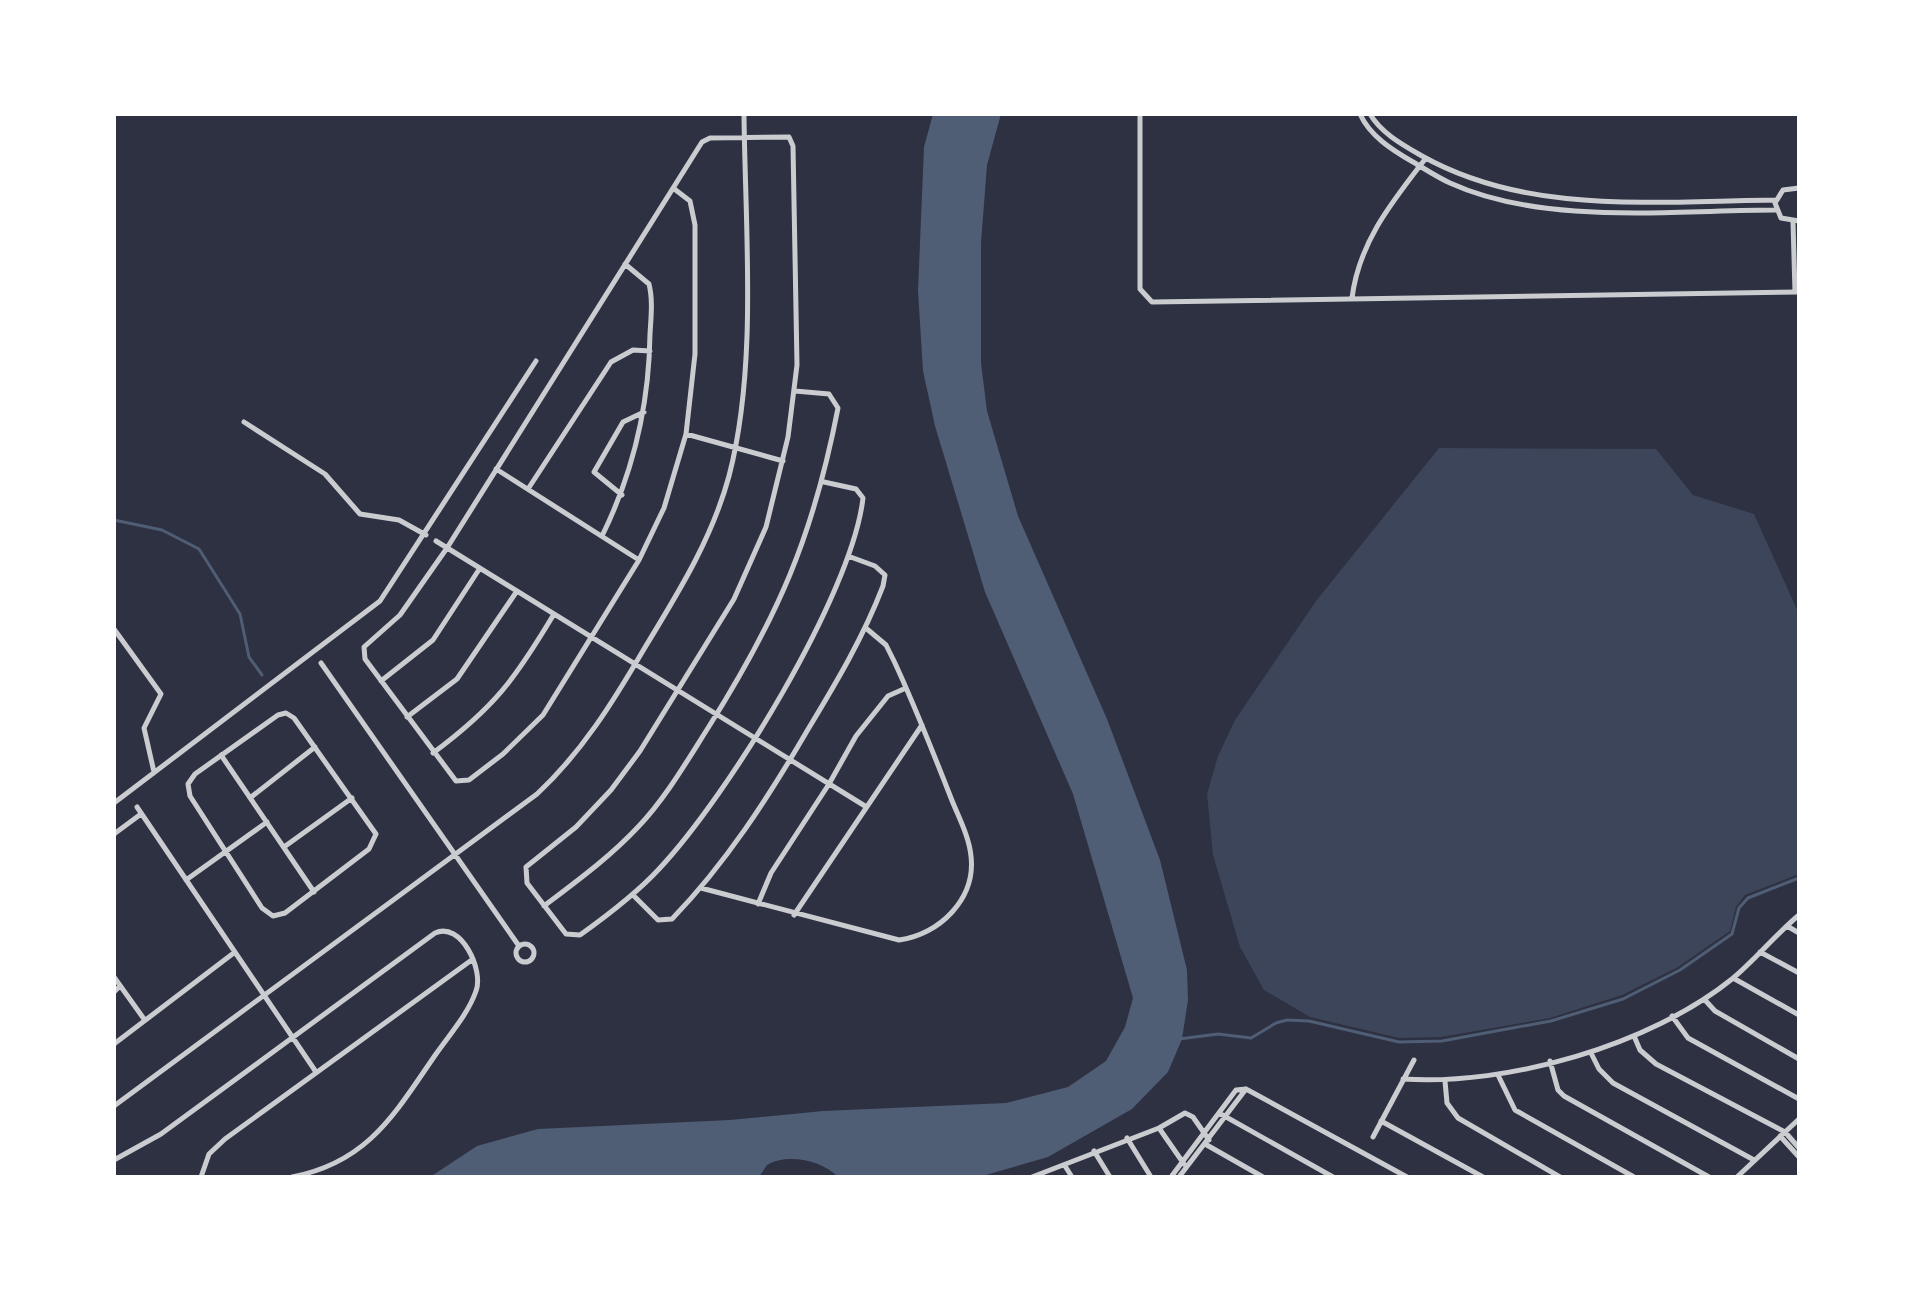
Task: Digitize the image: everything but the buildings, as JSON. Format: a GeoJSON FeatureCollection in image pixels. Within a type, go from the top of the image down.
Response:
{"type":"FeatureCollection","features":[{"type":"Feature","properties":{"kind":"street"},"geometry":{"type":"LineString","coordinates":[[114,1106],[559,774],[596,726],[701,552],[721,499],[735,447],[745,367],[744,114]]}},
{"type":"Feature","properties":{"kind":"street"},"geometry":{"type":"LineString","coordinates":[[1140,114],[1140,289],[1145,298],[1171,305],[1352,298],[1797,292],[1796,221],[1785,220],[1776,210],[1776,200],[1783,190],[1799,188]]}},
{"type":"Feature","properties":{"kind":"street"},"geometry":{"type":"LineString","coordinates":[[1360,114],[1370,131],[1420,166],[1451,183],[1498,199],[1597,210],[1776,210]]}},
{"type":"Feature","properties":{"kind":"street"},"geometry":{"type":"LineString","coordinates":[[1370,114],[1388,134],[1426,158],[1455,174],[1500,190],[1597,200],[1776,200]]}},
{"type":"Feature","properties":{"kind":"street"},"geometry":{"type":"LineString","coordinates":[[673,188],[690,201],[694,216],[695,354],[686,434],[664,508],[639,560],[555,696],[527,734],[469,780],[460,783],[451,777],[365,659],[364,647],[400,615],[447,548],[625,264],[673,188],[704,140],[786,135],[792,142],[797,340],[795,391],[783,461],[752,564],[678,691],[611,790],[576,827],[536,856],[525,871],[527,883],[571,936],[580,935],[633,895],[697,823],[808,644],[848,556],[863,498],[856,489],[824,482]]}},
{"type":"Feature","properties":{"kind":"street"},"geometry":{"type":"LineString","coordinates":[[1352,298],[1359,260],[1369,238],[1426,158]]}},
{"type":"Feature","properties":{"kind":"street"},"geometry":{"type":"LineString","coordinates":[[1597,200],[1597,210]]}},
{"type":"Feature","properties":{"kind":"street"},"geometry":{"type":"LineString","coordinates":[[602,536],[622,495],[644,412],[650,351],[649,284],[625,264]]}},
{"type":"Feature","properties":{"kind":"street"},"geometry":{"type":"LineString","coordinates":[[528,489],[611,362],[633,350],[650,351]]}},
{"type":"Feature","properties":{"kind":"street"},"geometry":{"type":"LineString","coordinates":[[114,803],[372,609],[426,535],[536,361]]}},
{"type":"Feature","properties":{"kind":"street"},"geometry":{"type":"LineString","coordinates":[[544,906],[641,825],[716,715],[778,609],[824,482],[838,408],[835,398],[823,392],[795,391]]}},
{"type":"Feature","properties":{"kind":"street"},"geometry":{"type":"LineString","coordinates":[[622,495],[597,477],[596,466],[623,422],[644,412]]}},
{"type":"Feature","properties":{"kind":"street"},"geometry":{"type":"LineString","coordinates":[[244,422],[325,474],[360,514],[407,523],[426,535]]}},
{"type":"Feature","properties":{"kind":"street"},"geometry":{"type":"LineString","coordinates":[[686,434],[783,461]]}},
{"type":"Feature","properties":{"kind":"street"},"geometry":{"type":"LineString","coordinates":[[496,469],[639,560]]}},
{"type":"Feature","properties":{"kind":"street"},"geometry":{"type":"LineString","coordinates":[[436,541],[865,806]]}},
{"type":"Feature","properties":{"kind":"street"},"geometry":{"type":"LineString","coordinates":[[633,895],[647,912],[664,921],[672,919],[701,888],[741,836],[790,760],[846,670],[867,629],[885,575],[875,566],[848,556]]}},
{"type":"Feature","properties":{"kind":"street"},"geometry":{"type":"LineString","coordinates":[[381,681],[433,640],[480,568]]}},
{"type":"Feature","properties":{"kind":"street"},"geometry":{"type":"LineString","coordinates":[[407,717],[457,679],[517,591]]}},
{"type":"Feature","properties":{"kind":"street"},"geometry":{"type":"LineString","coordinates":[[433,753],[473,724],[502,695],[554,614]]}},
{"type":"Feature","properties":{"kind":"street"},"geometry":{"type":"LineString","coordinates":[[114,629],[160,688],[160,700],[144,728],[154,772]]}},
{"type":"Feature","properties":{"kind":"street"},"geometry":{"type":"LineString","coordinates":[[701,888],[794,915],[899,940],[927,933],[955,909],[969,882],[971,854],[906,688],[886,645],[867,629]]}},
{"type":"Feature","properties":{"kind":"street"},"geometry":{"type":"LineString","coordinates":[[321,663],[452,855],[519,946]]}},
{"type":"Feature","properties":{"kind":"street"},"geometry":{"type":"LineString","coordinates":[[758,904],[771,873],[856,736],[888,696],[906,688]]}},
{"type":"Feature","properties":{"kind":"street"},"geometry":{"type":"LineString","coordinates":[[282,713],[294,718],[315,747],[374,828],[376,839],[314,892],[285,913],[273,916],[262,908],[188,790],[195,774],[282,713]]}},
{"type":"Feature","properties":{"kind":"street"},"geometry":{"type":"LineString","coordinates":[[794,915],[922,725]]}},
{"type":"Feature","properties":{"kind":"street"},"geometry":{"type":"LineString","coordinates":[[250,798],[315,747]]}},
{"type":"Feature","properties":{"kind":"street"},"geometry":{"type":"LineString","coordinates":[[221,755],[314,892]]}},
{"type":"Feature","properties":{"kind":"street"},"geometry":{"type":"LineString","coordinates":[[284,847],[352,798]]}},
{"type":"Feature","properties":{"kind":"street"},"geometry":{"type":"LineString","coordinates":[[137,807],[316,1072]]}},
{"type":"Feature","properties":{"kind":"street"},"geometry":{"type":"LineString","coordinates":[[114,834],[141,814]]}},
{"type":"Feature","properties":{"kind":"street"},"geometry":{"type":"LineString","coordinates":[[186,880],[267,822]]}},
{"type":"Feature","properties":{"kind":"street"},"geometry":{"type":"LineString","coordinates":[[1403,1079],[1445,1081],[1498,1075],[1591,1053],[1634,1036],[1704,999],[1733,978],[1799,915]]}},
{"type":"Feature","properties":{"kind":"street"},"geometry":{"type":"LineString","coordinates":[[1787,926],[1799,933]]}},
{"type":"Feature","properties":{"kind":"street"},"geometry":{"type":"LineString","coordinates":[[114,1160],[161,1134],[439,931],[451,932],[473,959],[478,980],[473,999],[380,1133],[326,1169],[292,1177]]}},
{"type":"Feature","properties":{"kind":"street"},"geometry":{"type":"LineString","coordinates":[[114,1044],[235,952]]}},
{"type":"Feature","properties":{"kind":"street"},"geometry":{"type":"LineString","coordinates":[[1760,952],[1799,973]]}},
{"type":"Feature","properties":{"kind":"street"},"geometry":{"type":"LineString","coordinates":[[201,1177],[205,1162],[217,1146],[473,959]]}},
{"type":"Feature","properties":{"kind":"street"},"geometry":{"type":"LineString","coordinates":[[114,977],[144,1019]]}},
{"type":"Feature","properties":{"kind":"street"},"geometry":{"type":"LineString","coordinates":[[1733,978],[1799,1015]]}},
{"type":"Feature","properties":{"kind":"street"},"geometry":{"type":"LineString","coordinates":[[114,992],[120,986]]}},
{"type":"Feature","properties":{"kind":"street"},"geometry":{"type":"LineString","coordinates":[[1704,999],[1715,1011],[1799,1059]]}},
{"type":"Feature","properties":{"kind":"street"},"geometry":{"type":"LineString","coordinates":[[1672,1016],[1688,1038],[1799,1099]]}},
{"type":"Feature","properties":{"kind":"street"},"geometry":{"type":"LineString","coordinates":[[1634,1036],[1650,1060],[1781,1134],[1799,1148]]}},
{"type":"Feature","properties":{"kind":"street"},"geometry":{"type":"LineString","coordinates":[[1591,1053],[1599,1069],[1613,1083],[1754,1160]]}},
{"type":"Feature","properties":{"kind":"street"},"geometry":{"type":"LineString","coordinates":[[1373,1137],[1414,1060]]}},
{"type":"Feature","properties":{"kind":"street"},"geometry":{"type":"LineString","coordinates":[[1550,1061],[1558,1090],[1570,1101],[1709,1177]]}},
{"type":"Feature","properties":{"kind":"street"},"geometry":{"type":"LineString","coordinates":[[1498,1075],[1515,1110],[1634,1177]]}},
{"type":"Feature","properties":{"kind":"street"},"geometry":{"type":"LineString","coordinates":[[1445,1081],[1447,1103],[1458,1118],[1560,1177]]}},
{"type":"Feature","properties":{"kind":"street"},"geometry":{"type":"LineString","coordinates":[[1179,1175],[1246,1089]]}},
{"type":"Feature","properties":{"kind":"street"},"geometry":{"type":"LineString","coordinates":[[1204,1142],[1205,1133],[1236,1090],[1246,1089],[1407,1177]]}},
{"type":"Feature","properties":{"kind":"street"},"geometry":{"type":"LineString","coordinates":[[1032,1177],[1159,1128],[1188,1113],[1205,1133]]}},
{"type":"Feature","properties":{"kind":"street"},"geometry":{"type":"LineString","coordinates":[[1219,1113],[1333,1177]]}},
{"type":"Feature","properties":{"kind":"street"},"geometry":{"type":"LineString","coordinates":[[1737,1177],[1799,1119]]}},
{"type":"Feature","properties":{"kind":"street"},"geometry":{"type":"LineString","coordinates":[[1381,1121],[1483,1177]]}},
{"type":"Feature","properties":{"kind":"street"},"geometry":{"type":"LineString","coordinates":[[1159,1128],[1184,1165]]}},
{"type":"Feature","properties":{"kind":"street"},"geometry":{"type":"LineString","coordinates":[[1781,1134],[1799,1157]]}},
{"type":"Feature","properties":{"kind":"street"},"geometry":{"type":"LineString","coordinates":[[1127,1138],[1151,1177]]}},
{"type":"Feature","properties":{"kind":"street"},"geometry":{"type":"LineString","coordinates":[[1204,1142],[1263,1177]]}},
{"type":"Feature","properties":{"kind":"street"},"geometry":{"type":"LineString","coordinates":[[1094,1151],[1110,1177]]}},
{"type":"Feature","properties":{"kind":"street"},"geometry":{"type":"LineString","coordinates":[[1065,1166],[1072,1177]]}},
{"type":"Feature","properties":{"kind":"shaded area"},"geometry":{"type":"Polygon","coordinates":[[[933,114],[1001,114],[987,165],[981,243],[981,363],[987,411],[1018,516],[1107,719],[1160,860],[1187,970],[1188,1000],[1182,1039],[1168,1072],[1132,1109],[1048,1157],[979,1177],[838,1177],[814,1163],[784,1159],[767,1165],[759,1177],[430,1177],[477,1146],[538,1129],[1006,1103],[1068,1087],[1106,1061],[1125,1027],[1133,998],[1073,794],[985,592],[935,426],[923,371],[918,291],[924,147],[933,114]]]}},
{"type":"Feature","properties":{"kind":"shaded area"},"geometry":{"type":"Polygon","coordinates":[[[1439,448],[1656,449],[1693,495],[1754,514],[1799,614],[1799,874],[1745,895],[1736,907],[1730,931],[1678,967],[1622,995],[1550,1018],[1441,1037],[1399,1038],[1310,1017],[1264,990],[1240,947],[1213,855],[1207,794],[1218,756],[1235,720],[1316,601],[1439,448]]]}},
{"type":"Feature","properties":{"kind":"waterway"},"geometry":{"type":"LineString","coordinates":[[114,520],[162,530],[199,549],[240,614],[249,657],[262,675]]}},
{"type":"Feature","properties":{"kind":"waterway"},"geometry":{"type":"LineString","coordinates":[[1179,1039],[1218,1034],[1251,1038],[1287,1020],[1309,1021],[1399,1042],[1442,1041],[1551,1021],[1623,999],[1680,970],[1732,934],[1739,908],[1748,898],[1799,878]]}}]}
